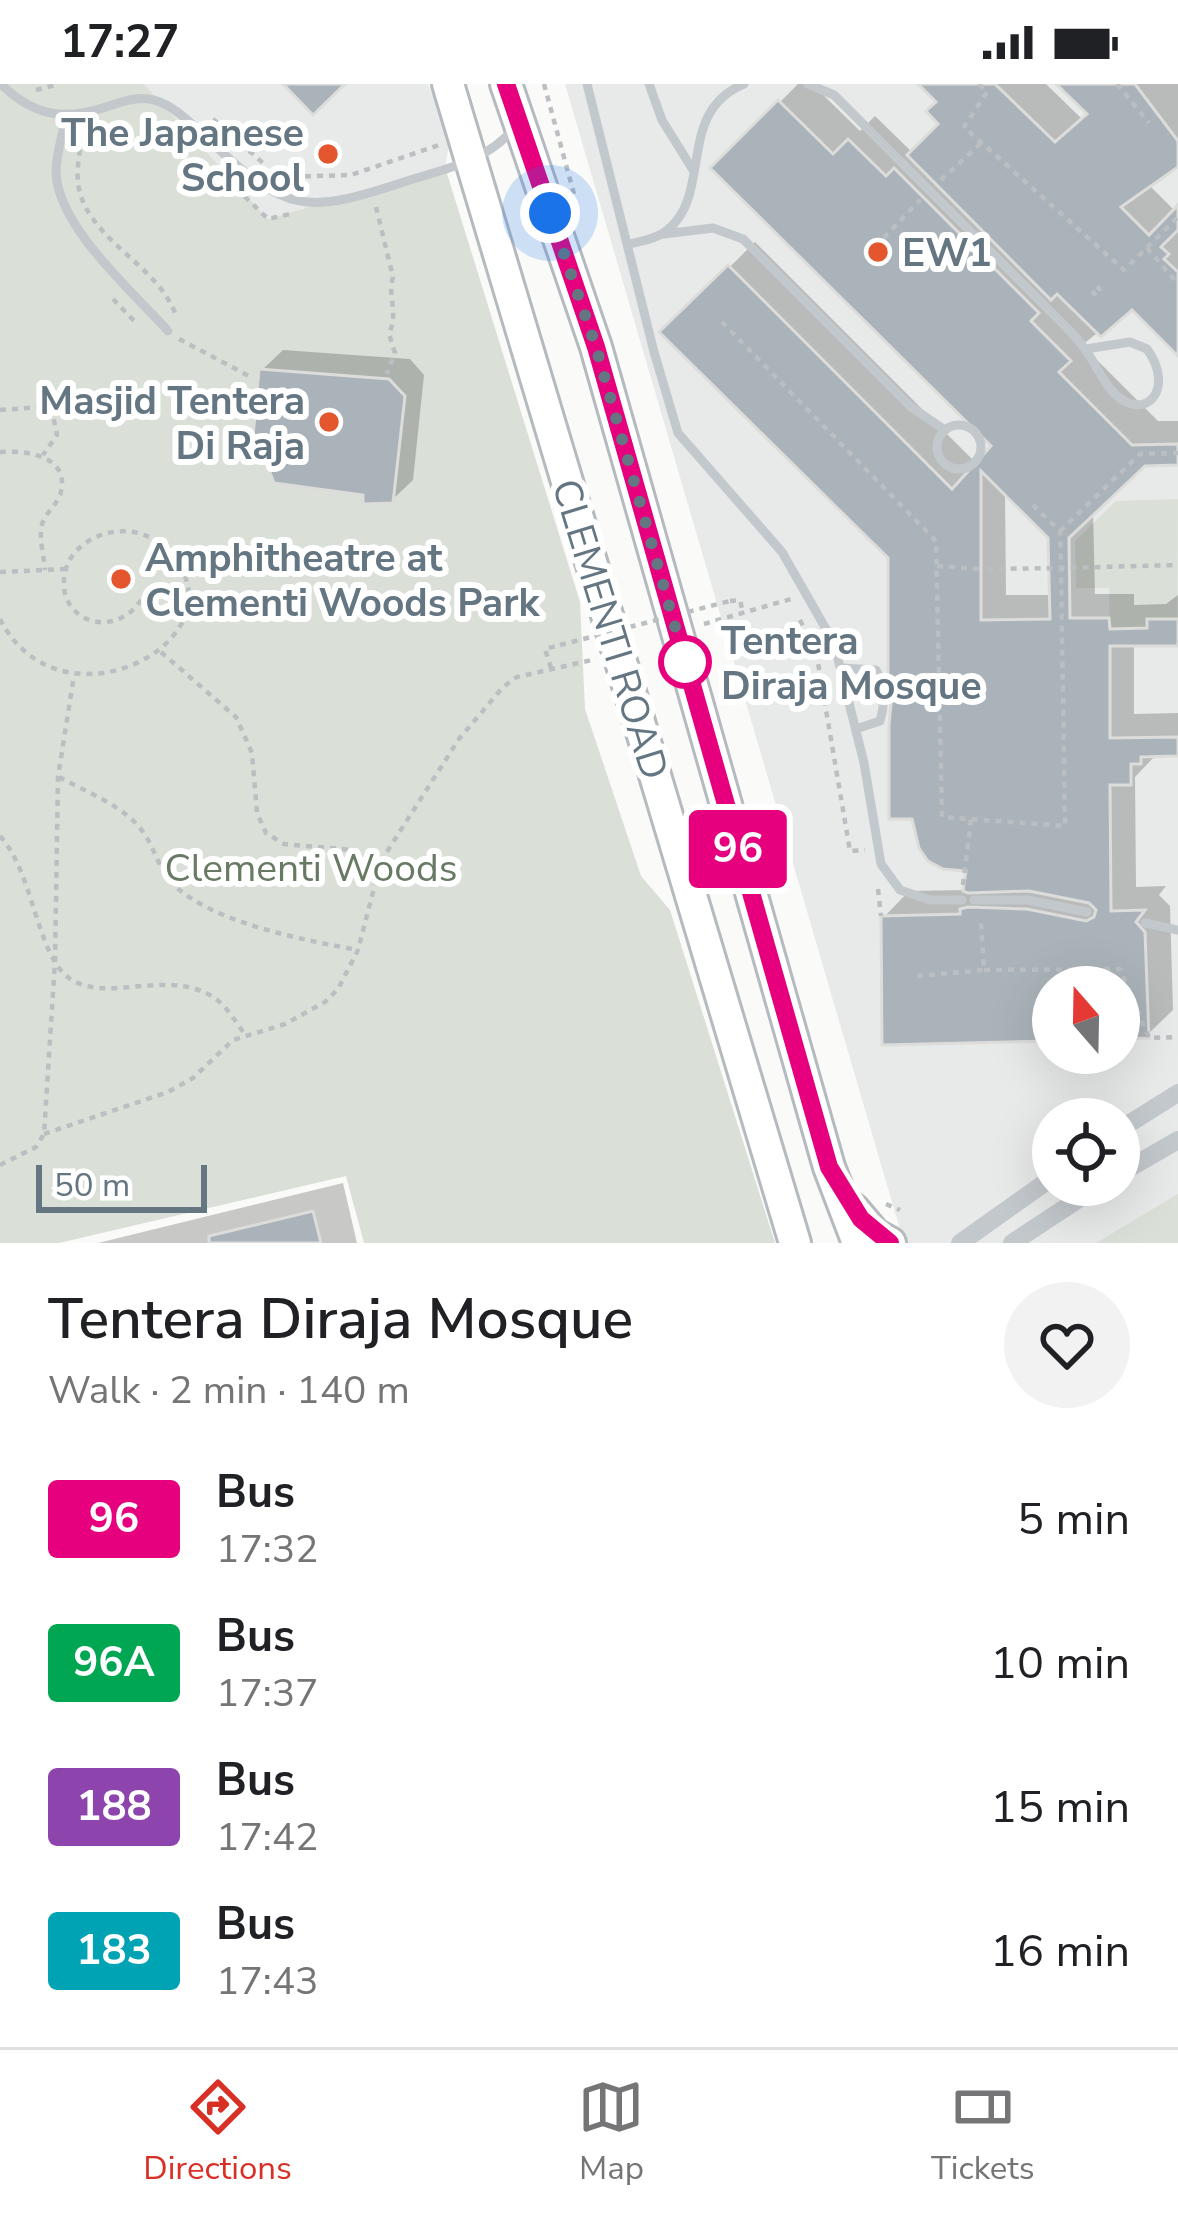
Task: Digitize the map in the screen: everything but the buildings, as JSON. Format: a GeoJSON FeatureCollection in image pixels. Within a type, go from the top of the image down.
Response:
{"type":"FeatureCollection","features":[{"type":"Feature","properties":{"kind":"main road","name":"CLEMENTI ROAD"},"geometry":{"type":"LineString","coordinates":[[448,84],[464,163],[795,1243]]}},
{"type":"Feature","properties":{"kind":"main road","name":"CLEMENTI ROAD"},"geometry":{"type":"LineString","coordinates":[[506,84],[596,347],[829,1167],[858,1243]]}},
{"type":"Feature","properties":{"kind":"main road"},"geometry":{"type":"LineString","coordinates":[[829,1167],[861,1219],[890,1243]]}},
{"type":"Feature","properties":{"kind":"street"},"geometry":{"type":"LineString","coordinates":[[1140,1117],[1178,1093]]}},
{"type":"Feature","properties":{"kind":"street"},"geometry":{"type":"LineString","coordinates":[[1140,1162],[1178,1140]]}},
{"type":"Feature","properties":{"kind":"street"},"geometry":{"type":"LineString","coordinates":[[960,1243],[1032,1192]]}},
{"type":"Feature","properties":{"kind":"street"},"geometry":{"type":"LineString","coordinates":[[1012,1243],[1068,1206]]}},
{"type":"Feature","properties":{"kind":"lane"},"geometry":{"type":"LineString","coordinates":[[1,84],[31,108],[66,116],[139,98],[157,100],[186,119],[242,173],[295,204],[373,193],[464,163],[504,141],[518,123]]}},
{"type":"Feature","properties":{"kind":"lane"},"geometry":{"type":"LineString","coordinates":[[587,84],[678,433],[782,552],[834,643],[856,729],[881,864],[899,890],[930,900],[1028,900],[1087,912]]}},
{"type":"Feature","properties":{"kind":"lane"},"geometry":{"type":"LineString","coordinates":[[649,84],[662,120],[693,170]]}},
{"type":"Feature","properties":{"kind":"lane"},"geometry":{"type":"LineString","coordinates":[[664,234],[686,202],[703,122],[714,104],[744,84]]}},
{"type":"Feature","properties":{"kind":"lane"},"geometry":{"type":"LineString","coordinates":[[808,84],[835,95],[1086,349],[1115,395],[1130,402],[1149,402],[1158,394],[1162,380],[1147,349],[1130,342],[1086,349]]}},
{"type":"Feature","properties":{"kind":"lane"},"geometry":{"type":"LineString","coordinates":[[66,116],[56,169],[67,210],[81,233],[168,332]]}},
{"type":"Feature","properties":{"kind":"lane"},"geometry":{"type":"LineString","coordinates":[[630,244],[713,228],[743,239],[911,407],[944,430],[965,426],[976,433],[981,454],[973,465],[951,468],[940,458],[937,443],[944,430]]}},
{"type":"Feature","properties":{"kind":"lane"},"geometry":{"type":"LineString","coordinates":[[842,668],[877,670],[881,679],[884,707],[880,721],[856,729]]}},
{"type":"Feature","properties":{"kind":"lane"},"geometry":{"type":"LineString","coordinates":[[1145,923],[1178,930]]}},
{"type":"Feature","properties":{"kind":"path"},"geometry":{"type":"LineString","coordinates":[[979,84],[987,92],[964,128],[1124,270],[1178,217]]}},
{"type":"Feature","properties":{"kind":"path"},"geometry":{"type":"LineString","coordinates":[[1117,84],[1149,123]]}},
{"type":"Feature","properties":{"kind":"path"},"geometry":{"type":"LineString","coordinates":[[86,114],[78,162],[80,194],[98,223],[170,302],[175,313],[168,332],[250,376]]}},
{"type":"Feature","properties":{"kind":"path"},"geometry":{"type":"LineString","coordinates":[[206,114],[265,165]]}},
{"type":"Feature","properties":{"kind":"path"},"geometry":{"type":"LineString","coordinates":[[279,177],[351,175],[450,141],[464,163]]}},
{"type":"Feature","properties":{"kind":"path"},"geometry":{"type":"LineString","coordinates":[[866,255],[981,143]]}},
{"type":"Feature","properties":{"kind":"path"},"geometry":{"type":"LineString","coordinates":[[235,187],[268,219],[289,214]]}},
{"type":"Feature","properties":{"kind":"path"},"geometry":{"type":"LineString","coordinates":[[373,193],[393,278],[396,318],[389,334],[395,353],[386,374]]}},
{"type":"Feature","properties":{"kind":"path"},"geometry":{"type":"LineString","coordinates":[[1147,248],[1178,284]]}},
{"type":"Feature","properties":{"kind":"path"},"geometry":{"type":"LineString","coordinates":[[722,322],[936,541],[942,817],[1065,826],[1060,531],[1033,505]]}},
{"type":"Feature","properties":{"kind":"path"},"geometry":{"type":"LineString","coordinates":[[0,410],[42,407],[52,415],[57,435],[43,455]]}},
{"type":"Feature","properties":{"kind":"path"},"geometry":{"type":"LineString","coordinates":[[0,452],[43,455],[54,464],[61,488],[41,530],[45,570]]}},
{"type":"Feature","properties":{"kind":"path"},"geometry":{"type":"LineString","coordinates":[[1060,531],[1140,454],[1178,453]]}},
{"type":"Feature","properties":{"kind":"path"},"geometry":{"type":"LineString","coordinates":[[0,619],[28,655],[49,666],[74,672],[120,670],[161,652],[181,620],[186,592],[179,565],[156,540],[127,532],[100,535],[79,549],[66,569],[70,601],[81,616],[95,623],[125,618],[144,595]]}},
{"type":"Feature","properties":{"kind":"path"},"geometry":{"type":"LineString","coordinates":[[937,566],[1178,565]]}},
{"type":"Feature","properties":{"kind":"path"},"geometry":{"type":"LineString","coordinates":[[0,572],[66,569]]}},
{"type":"Feature","properties":{"kind":"path"},"geometry":{"type":"LineString","coordinates":[[677,634],[808,593]]}},
{"type":"Feature","properties":{"kind":"path"},"geometry":{"type":"LineString","coordinates":[[551,668],[545,649],[730,601],[740,600],[743,613]]}},
{"type":"Feature","properties":{"kind":"path"},"geometry":{"type":"LineString","coordinates":[[799,618],[817,657],[850,851],[873,849]]}},
{"type":"Feature","properties":{"kind":"path"},"geometry":{"type":"LineString","coordinates":[[161,652],[236,716],[252,753],[257,813],[266,833],[284,844],[352,850],[381,862]]}},
{"type":"Feature","properties":{"kind":"path"},"geometry":{"type":"LineString","coordinates":[[44,1134],[168,1092],[193,1078],[232,1040],[296,1019],[325,1002],[338,989],[358,950],[381,862],[438,767],[502,687],[531,671],[567,665]]}},
{"type":"Feature","properties":{"kind":"path"},"geometry":{"type":"LineString","coordinates":[[0,1165],[36,1147],[44,1134],[55,961],[58,777],[74,672]]}},
{"type":"Feature","properties":{"kind":"path"},"geometry":{"type":"LineString","coordinates":[[58,777],[132,820],[166,875],[190,897],[281,935],[358,950]]}},
{"type":"Feature","properties":{"kind":"path"},"geometry":{"type":"LineString","coordinates":[[968,900],[971,819]]}},
{"type":"Feature","properties":{"kind":"path"},"geometry":{"type":"LineString","coordinates":[[0,836],[16,854],[35,914],[55,961],[68,977],[86,986],[160,982],[192,988],[216,999],[246,1036]]}},
{"type":"Feature","properties":{"kind":"path"},"geometry":{"type":"LineString","coordinates":[[875,871],[881,916]]}},
{"type":"Feature","properties":{"kind":"path"},"geometry":{"type":"LineString","coordinates":[[981,922],[984,970]]}},
{"type":"Feature","properties":{"kind":"path"},"geometry":{"type":"LineString","coordinates":[[917,976],[1120,968],[1149,1038],[1178,1037]]}},
{"type":"Feature","properties":{"kind":"shaded area","name":"The Japanese School"},"geometry":{"type":"Polygon","coordinates":[[[144,84],[428,84],[450,141],[445,167],[268,219],[144,84]]]}},
{"type":"Feature","properties":{"kind":"shaded area"},"geometry":{"type":"Polygon","coordinates":[[[565,84],[1178,84],[1178,1243],[904,1243],[565,84]]]}},
{"type":"Feature","properties":{"kind":"green space","name":"Clementi Woods"},"geometry":{"type":"Polygon","coordinates":[[[0,84],[144,84],[268,219],[445,167],[580,602],[585,709],[641,876],[670,910],[775,1243],[364,1243],[346,1176],[59,1243],[0,1243],[0,84]]]}},
{"type":"Feature","properties":{"kind":"green space"},"geometry":{"type":"Polygon","coordinates":[[[1178,499],[1177,619],[1148,620],[1147,628],[1110,629],[1109,588],[1076,588],[1075,541],[1116,501],[1178,499]]]}},
{"type":"Feature","properties":{"kind":"green space"},"geometry":{"type":"Polygon","coordinates":[[[1178,1194],[1178,1243],[1096,1243],[1178,1194]]]}},
{"type":"Feature","properties":{"kind":"bus line","name":"96"},"geometry":{"type":"LineString","coordinates":[[506,84],[596,347],[829,1167],[861,1219],[890,1243]]}},
{"type":"Feature","properties":{"kind":"place","name":"The Japanese School"},"geometry":{"type":"Point","coordinates":[328,154]}},
{"type":"Feature","properties":{"kind":"place","name":"EW1"},"geometry":{"type":"Point","coordinates":[878,252]}},
{"type":"Feature","properties":{"kind":"place","name":"Masjid Tentera Di Raja"},"geometry":{"type":"Point","coordinates":[329,422]}},
{"type":"Feature","properties":{"kind":"place","name":"Amphitheatre at Clementi Woods Park"},"geometry":{"type":"Point","coordinates":[121,579]}},
{"type":"Feature","properties":{"kind":"place","name":"Tentera Diraja Mosque"},"geometry":{"type":"Point","coordinates":[685,662]}},
{"type":"Feature","properties":{"kind":"route"},"geometry":{"type":"LineString","coordinates":[[550,213],[596,347],[685,662]]}}]}
